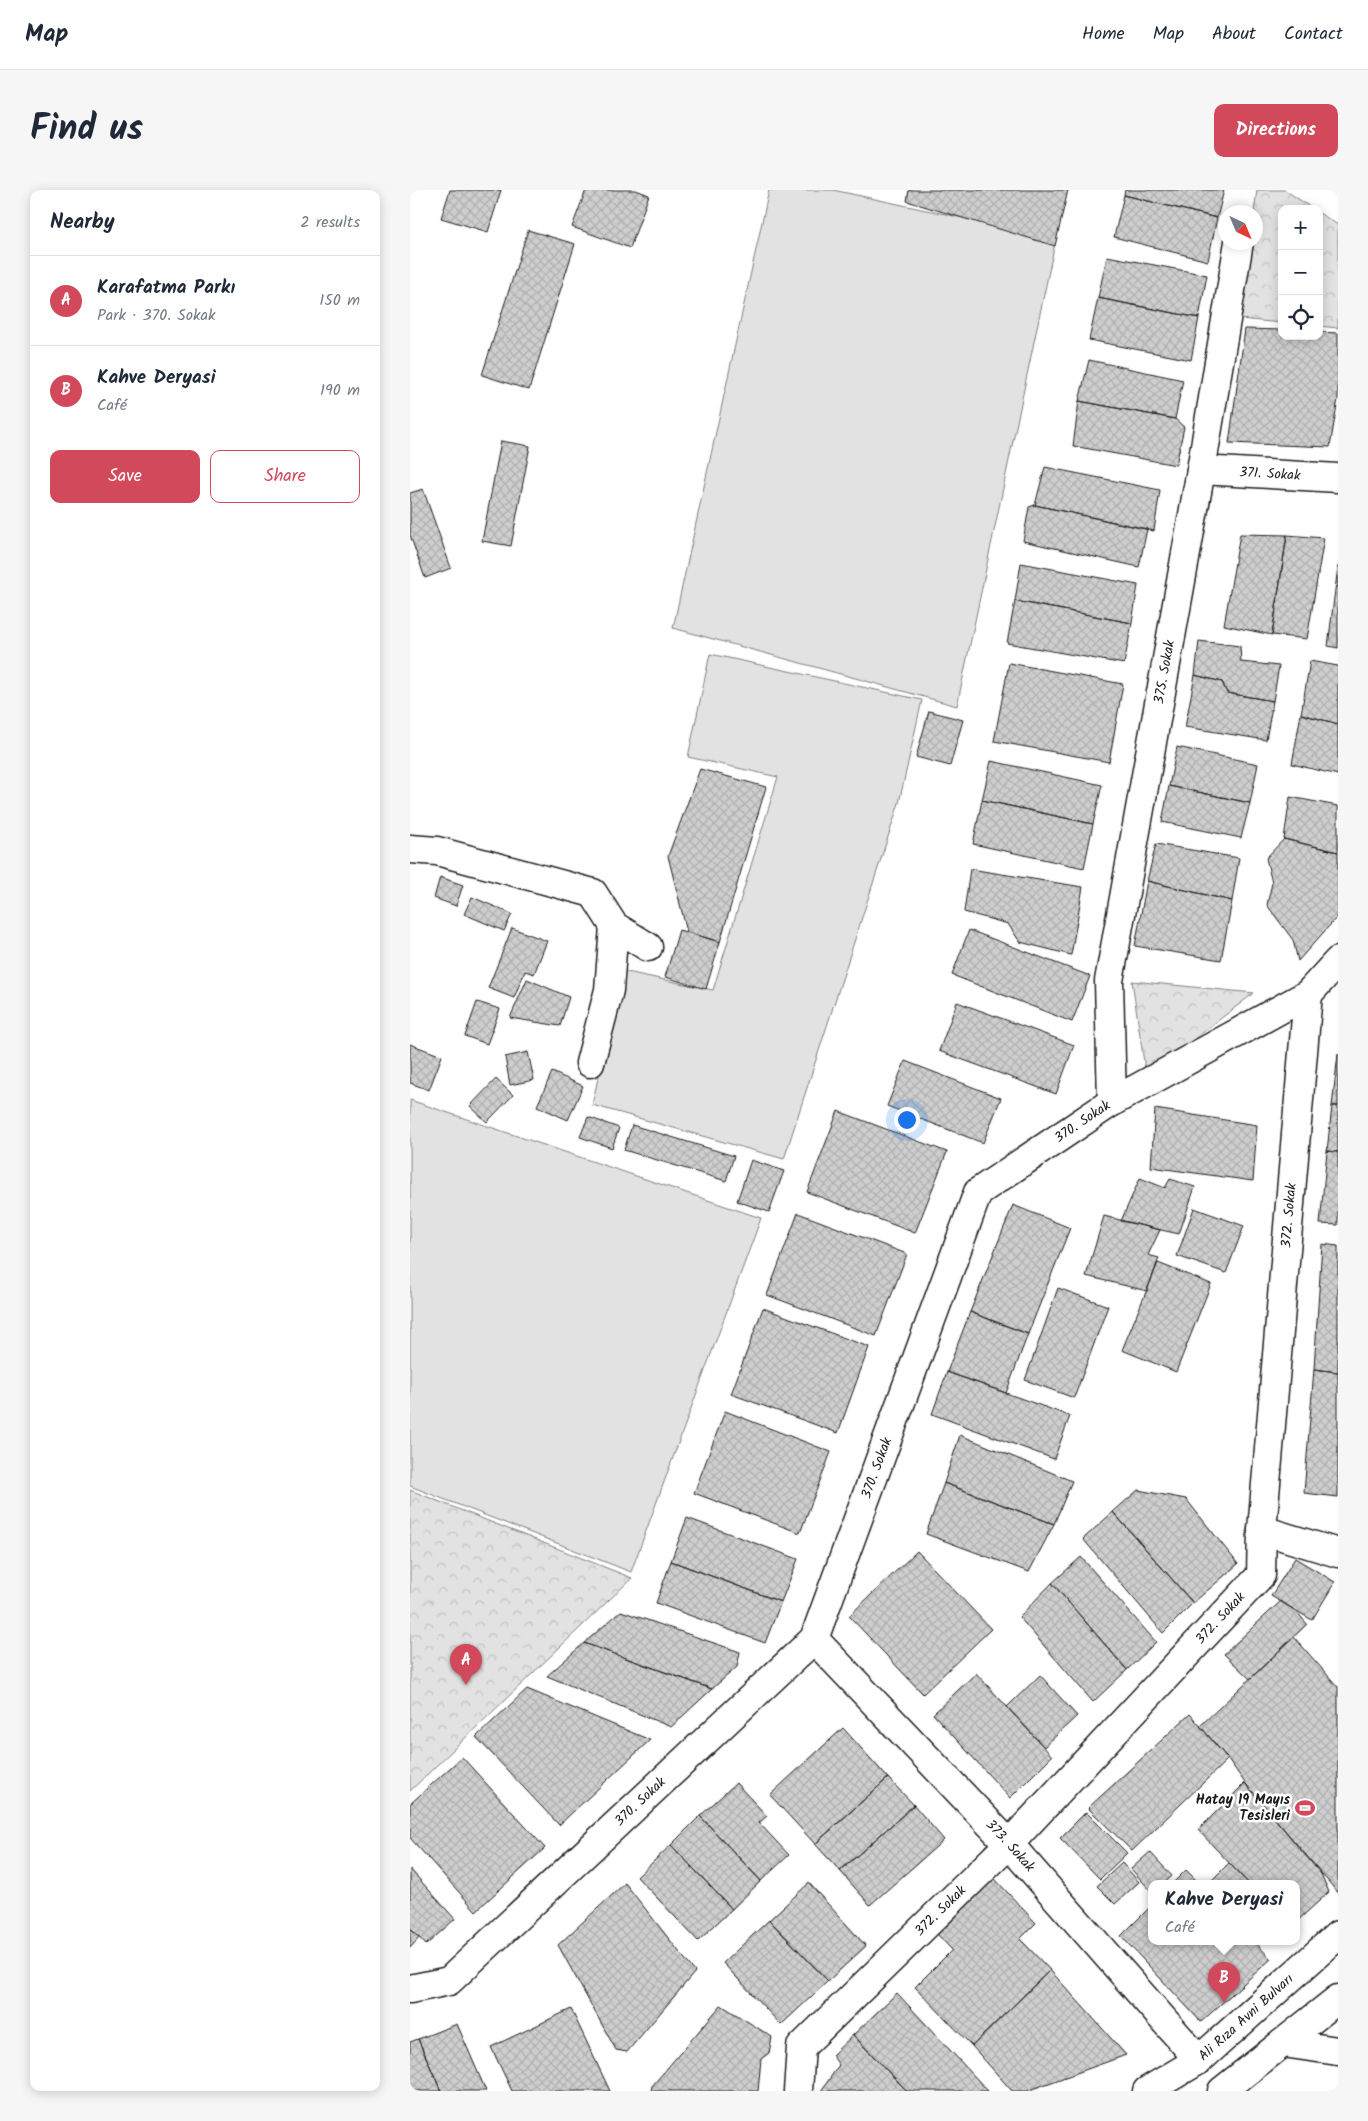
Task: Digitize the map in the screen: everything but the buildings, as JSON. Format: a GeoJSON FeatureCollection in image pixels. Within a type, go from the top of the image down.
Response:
{"type":"FeatureCollection","features":[{"type":"Feature","properties":{"kind":"street","name":"375. Sokak"},"geometry":{"type":"LineString","coordinates":[[1112,1102],[1109,981],[1238,250]]}},
{"type":"Feature","properties":{"kind":"street","name":"371. Sokak"},"geometry":{"type":"LineString","coordinates":[[1200,470],[1338,478]]}},
{"type":"Feature","properties":{"kind":"street"},"geometry":{"type":"LineString","coordinates":[[410,850],[437,851],[593,893],[614,926],[648,948]]}},
{"type":"Feature","properties":{"kind":"street"},"geometry":{"type":"LineString","coordinates":[[590,1063],[609,990],[614,926]]}},
{"type":"Feature","properties":{"kind":"street","name":"370. Sokak"},"geometry":{"type":"LineString","coordinates":[[410,1989],[450,1981],[814,1639],[978,1192],[1112,1102],[1308,994],[1338,961]]}},
{"type":"Feature","properties":{"kind":"street","name":"372. Sokak"},"geometry":{"type":"LineString","coordinates":[[798,2091],[801,2048],[1009,1844],[1261,1576],[1262,1530],[1308,994]]}},
{"type":"Feature","properties":{"kind":"street"},"geometry":{"type":"LineString","coordinates":[[1262,1530],[1338,1553]]}},
{"type":"Feature","properties":{"kind":"street","name":"373. Sokak"},"geometry":{"type":"LineString","coordinates":[[814,1639],[1009,1844],[1199,2060]]}},
{"type":"Feature","properties":{"kind":"street","name":"Ali Rıza Avni Bulvarı"},"geometry":{"type":"LineString","coordinates":[[1147,2091],[1199,2060],[1338,1935]]}},
{"type":"Feature","properties":{"kind":"street"},"geometry":{"type":"LineString","coordinates":[[1222,2091],[1338,1999]]}},
{"type":"Feature","properties":{"kind":"street"},"geometry":{"type":"LineString","coordinates":[[1283,2043],[1338,2051]]}},
{"type":"Feature","properties":{"kind":"green space"},"geometry":{"type":"Polygon","coordinates":[[[769,190],[833,190],[1056,238],[957,706],[673,628],[769,190]]]}},
{"type":"Feature","properties":{"kind":"green space"},"geometry":{"type":"Polygon","coordinates":[[[1257,190],[1285,190],[1307,205],[1278,205],[1278,323],[1239,319],[1248,250],[1263,250],[1263,205],[1255,205],[1257,190]]]}},
{"type":"Feature","properties":{"kind":"green space"},"geometry":{"type":"Polygon","coordinates":[[[1323,216],[1338,225],[1338,328],[1323,326],[1323,216]]]}},
{"type":"Feature","properties":{"kind":"green space"},"geometry":{"type":"Polygon","coordinates":[[[710,654],[922,700],[899,803],[784,1159],[592,1105],[622,971],[713,990],[778,777],[688,757],[710,654]]]}},
{"type":"Feature","properties":{"kind":"green space"},"geometry":{"type":"Polygon","coordinates":[[[1132,981],[1254,993],[1146,1076],[1132,981]]]}},
{"type":"Feature","properties":{"kind":"green space"},"geometry":{"type":"Polygon","coordinates":[[[410,1100],[761,1218],[631,1572],[410,1486],[410,1100]]]}},
{"type":"Feature","properties":{"kind":"green space"},"geometry":{"type":"Polygon","coordinates":[[[410,1490],[632,1578],[410,1791],[410,1490]]]}},
{"type":"Feature","properties":{"kind":"place","name":"Karafatma Parkı"},"geometry":{"type":"Point","coordinates":[466,1685]}},
{"type":"Feature","properties":{"kind":"place","name":"Hatay 19 Mayıs Tesisleri"},"geometry":{"type":"Point","coordinates":[1305,1808]}},
{"type":"Feature","properties":{"kind":"place","name":"Kahve Deryasi"},"geometry":{"type":"Point","coordinates":[1224,2003]}}]}
